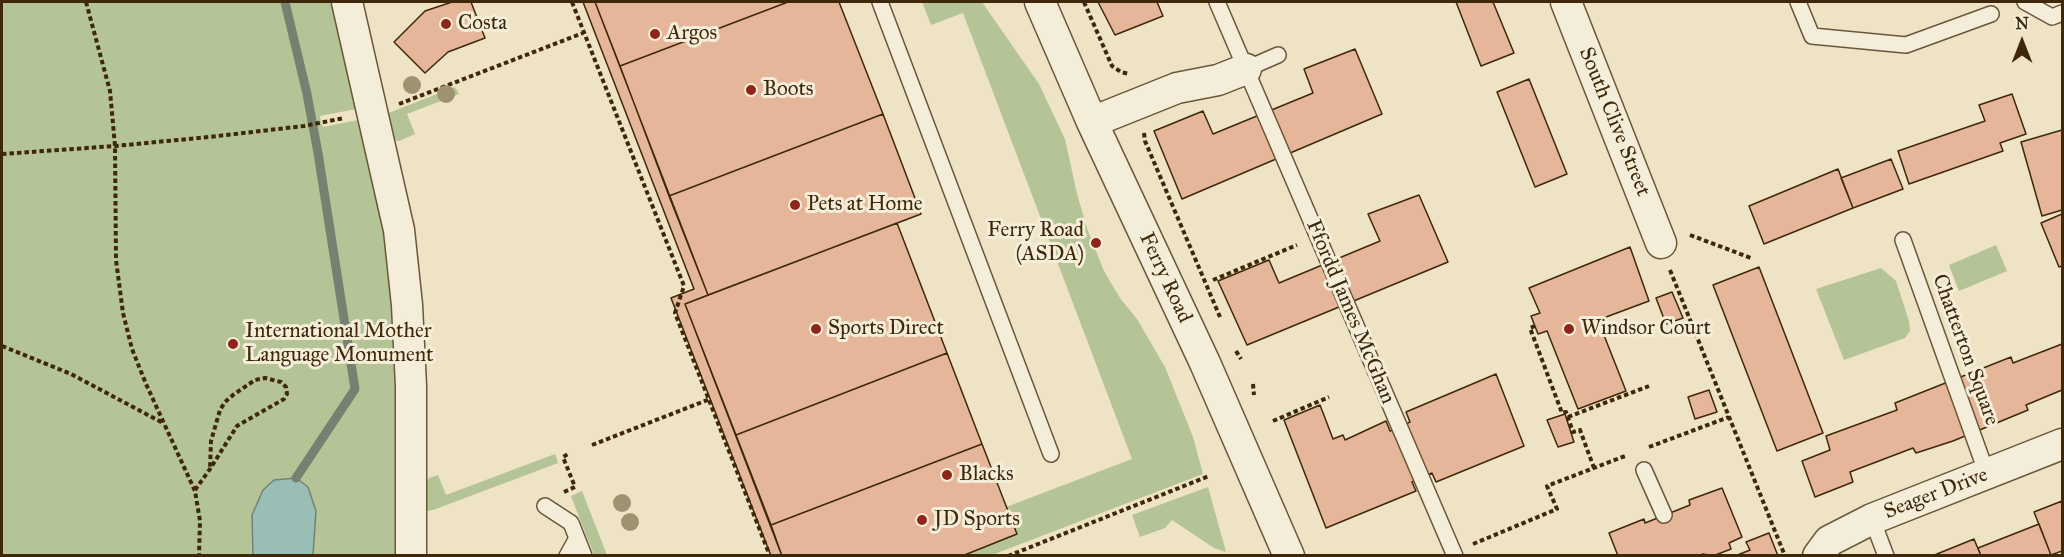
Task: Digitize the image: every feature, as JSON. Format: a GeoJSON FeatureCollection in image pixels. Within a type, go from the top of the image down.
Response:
{"type":"FeatureCollection","features":[{"type":"Feature","properties":{"kind":"street"},"geometry":{"type":"LineString","coordinates":[[347,2],[399,230],[407,305],[411,386],[411,555]]}},
{"type":"Feature","properties":{"kind":"street","name":"Ferry Road"},"geometry":{"type":"LineString","coordinates":[[1040,2],[1092,122],[1205,363],[1289,555]]}},
{"type":"Feature","properties":{"kind":"street","name":"South Clive Street"},"geometry":{"type":"LineString","coordinates":[[1566,2],[1675,239]]}},
{"type":"Feature","properties":{"kind":"street"},"geometry":{"type":"LineString","coordinates":[[1092,122],[1177,88],[1218,80],[1246,69]]}},
{"type":"Feature","properties":{"kind":"street","name":"Seager Drive"},"geometry":{"type":"LineString","coordinates":[[1818,555],[1829,541],[1872,519],[2062,444]]}},
{"type":"Feature","properties":{"kind":"lane"},"geometry":{"type":"LineString","coordinates":[[880,2],[1052,454]]}},
{"type":"Feature","properties":{"kind":"lane","name":"Ffordd James McGhan"},"geometry":{"type":"LineString","coordinates":[[1217,2],[1454,554]]}},
{"type":"Feature","properties":{"kind":"lane"},"geometry":{"type":"LineString","coordinates":[[1798,2],[1812,36],[1906,45],[1991,14]]}},
{"type":"Feature","properties":{"kind":"lane"},"geometry":{"type":"LineString","coordinates":[[2025,2],[2052,17],[2062,13]]}},
{"type":"Feature","properties":{"kind":"lane"},"geometry":{"type":"LineString","coordinates":[[1246,69],[1278,55]]}},
{"type":"Feature","properties":{"kind":"lane","name":"Chatterton Square"},"geometry":{"type":"LineString","coordinates":[[1903,240],[1988,474]]}},
{"type":"Feature","properties":{"kind":"lane"},"geometry":{"type":"LineString","coordinates":[[1644,470],[1664,515]]}},
{"type":"Feature","properties":{"kind":"lane"},"geometry":{"type":"LineString","coordinates":[[545,506],[571,523],[584,555]]}},
{"type":"Feature","properties":{"kind":"lane"},"geometry":{"type":"LineString","coordinates":[[1872,519],[1886,555]]}},
{"type":"Feature","properties":{"kind":"lane"},"geometry":{"type":"LineString","coordinates":[[567,555],[577,538]]}},
{"type":"Feature","properties":{"kind":"path"},"geometry":{"type":"LineString","coordinates":[[86,2],[110,91],[115,146],[116,260],[123,313],[132,349],[195,491],[200,521],[199,555]]}},
{"type":"Feature","properties":{"kind":"path"},"geometry":{"type":"LineString","coordinates":[[572,2],[684,286],[675,313],[770,555]]}},
{"type":"Feature","properties":{"kind":"path"},"geometry":{"type":"LineString","coordinates":[[1084,2],[1112,66],[1121,72],[1132,74]]}},
{"type":"Feature","properties":{"kind":"path"},"geometry":{"type":"LineString","coordinates":[[396,105],[583,33]]}},
{"type":"Feature","properties":{"kind":"path"},"geometry":{"type":"LineString","coordinates":[[2,154],[115,146],[304,126],[348,117]]}},
{"type":"Feature","properties":{"kind":"path"},"geometry":{"type":"LineString","coordinates":[[1143,129],[1145,141],[1224,326]]}},
{"type":"Feature","properties":{"kind":"path"},"geometry":{"type":"LineString","coordinates":[[1213,280],[1317,236]]}},
{"type":"Feature","properties":{"kind":"path"},"geometry":{"type":"LineString","coordinates":[[1675,239],[1751,258]]}},
{"type":"Feature","properties":{"kind":"path"},"geometry":{"type":"LineString","coordinates":[[1675,239],[1729,417],[1785,555]]}},
{"type":"Feature","properties":{"kind":"path"},"geometry":{"type":"LineString","coordinates":[[1535,326],[1530,328],[1562,412],[1566,411],[1573,432],[1580,430],[1594,468]]}},
{"type":"Feature","properties":{"kind":"path"},"geometry":{"type":"LineString","coordinates":[[2,346],[71,374],[164,423]]}},
{"type":"Feature","properties":{"kind":"path"},"geometry":{"type":"LineString","coordinates":[[1233,347],[1241,359]]}},
{"type":"Feature","properties":{"kind":"path"},"geometry":{"type":"LineString","coordinates":[[195,491],[210,469],[237,426],[284,399],[287,394],[286,387],[281,382],[265,378],[255,380],[225,402],[220,410],[211,441],[210,469]]}},
{"type":"Feature","properties":{"kind":"path"},"geometry":{"type":"LineString","coordinates":[[1568,417],[1649,386]]}},
{"type":"Feature","properties":{"kind":"path"},"geometry":{"type":"LineString","coordinates":[[1273,421],[1329,397]]}},
{"type":"Feature","properties":{"kind":"path"},"geometry":{"type":"LineString","coordinates":[[592,445],[710,399]]}},
{"type":"Feature","properties":{"kind":"path"},"geometry":{"type":"LineString","coordinates":[[1638,451],[1729,417]]}},
{"type":"Feature","properties":{"kind":"path"},"geometry":{"type":"LineString","coordinates":[[568,454],[563,457],[575,487],[568,489]]}},
{"type":"Feature","properties":{"kind":"path"},"geometry":{"type":"LineString","coordinates":[[1454,554],[1557,509],[1547,486],[1627,455]]}},
{"type":"Feature","properties":{"kind":"path"},"geometry":{"type":"LineString","coordinates":[[1008,555],[1209,476]]}},
{"type":"Feature","properties":{"kind":"green space"},"geometry":{"type":"Polygon","coordinates":[[[2,2],[331,2],[356,109],[320,116],[321,123],[323,127],[358,120],[385,239],[395,333],[395,555],[2,555],[2,2]]]}},
{"type":"Feature","properties":{"kind":"green space"},"geometry":{"type":"Polygon","coordinates":[[[922,2],[982,2],[1039,84],[1065,139],[1077,194],[1088,231],[1104,271],[1120,298],[1137,319],[1165,367],[1193,437],[1203,474],[992,555],[962,555],[1017,534],[1006,507],[1132,459],[963,13],[931,25],[922,2]]]}},
{"type":"Feature","properties":{"kind":"green space"},"geometry":{"type":"Polygon","coordinates":[[[455,87],[459,94],[407,114],[415,134],[399,141],[394,140],[390,134],[386,114],[455,87]]]}},
{"type":"Feature","properties":{"kind":"green space"},"geometry":{"type":"Polygon","coordinates":[[[1996,245],[2007,271],[1959,291],[1949,265],[1996,245]]]}},
{"type":"Feature","properties":{"kind":"green space"},"geometry":{"type":"Polygon","coordinates":[[[1881,268],[1896,281],[1910,331],[1905,338],[1844,360],[1816,289],[1881,268]]]}},
{"type":"Feature","properties":{"kind":"green space"},"geometry":{"type":"Polygon","coordinates":[[[555,454],[558,463],[433,510],[427,511],[424,507],[425,483],[429,478],[438,475],[446,495],[555,454]]]}},
{"type":"Feature","properties":{"kind":"green space"},"geometry":{"type":"Polygon","coordinates":[[[1208,487],[1226,552],[1214,548],[1172,520],[1165,528],[1140,537],[1132,515],[1208,487]]]}},
{"type":"Feature","properties":{"kind":"green space"},"geometry":{"type":"Polygon","coordinates":[[[582,491],[607,555],[594,555],[579,517],[571,496],[582,491]]]}},
{"type":"Feature","properties":{"kind":"water"},"geometry":{"type":"Polygon","coordinates":[[[296,478],[308,487],[316,511],[313,555],[253,555],[252,515],[263,490],[274,480],[296,478]]]}},
{"type":"Feature","properties":{"kind":"building","name":"Costa"},"geometry":{"type":"Polygon","coordinates":[[[452,2],[471,2],[485,38],[448,52],[425,73],[394,42],[425,11],[452,2]]]}},
{"type":"Feature","properties":{"kind":"building"},"geometry":{"type":"Polygon","coordinates":[[[583,2],[595,2],[708,295],[685,304],[782,556],[771,556],[671,298],[694,289],[583,2]]]}},
{"type":"Feature","properties":{"kind":"building","name":"Argos"},"geometry":{"type":"Polygon","coordinates":[[[595,2],[788,2],[620,66],[595,2]]]}},
{"type":"Feature","properties":{"kind":"building","name":"Boots"},"geometry":{"type":"Polygon","coordinates":[[[788,2],[839,2],[883,114],[669,196],[620,66],[788,2]]]}},
{"type":"Feature","properties":{"kind":"building"},"geometry":{"type":"Polygon","coordinates":[[[1098,2],[1157,2],[1163,16],[1115,35],[1098,2]]]}},
{"type":"Feature","properties":{"kind":"building"},"geometry":{"type":"Polygon","coordinates":[[[1456,2],[1493,2],[1514,53],[1481,66],[1456,2]]]}},
{"type":"Feature","properties":{"kind":"building"},"geometry":{"type":"Polygon","coordinates":[[[1355,49],[1382,114],[1182,199],[1154,131],[1203,111],[1213,134],[1313,93],[1304,69],[1355,49]]]}},
{"type":"Feature","properties":{"kind":"building"},"geometry":{"type":"Polygon","coordinates":[[[1529,79],[1567,174],[1535,187],[1497,92],[1529,79]]]}},
{"type":"Feature","properties":{"kind":"building"},"geometry":{"type":"Polygon","coordinates":[[[2012,94],[2026,134],[2000,143],[2003,151],[1909,184],[1898,151],[1985,121],[1979,105],[2012,94]]]}},
{"type":"Feature","properties":{"kind":"building","name":"Pets at Home"},"geometry":{"type":"Polygon","coordinates":[[[883,114],[921,214],[708,295],[669,196],[883,114]]]}},
{"type":"Feature","properties":{"kind":"building"},"geometry":{"type":"Polygon","coordinates":[[[2062,130],[2062,210],[2042,216],[2021,142],[2062,130]]]}},
{"type":"Feature","properties":{"kind":"building"},"geometry":{"type":"Polygon","coordinates":[[[1891,159],[1903,189],[1853,208],[1841,178],[1891,159]]]}},
{"type":"Feature","properties":{"kind":"building"},"geometry":{"type":"Polygon","coordinates":[[[1838,169],[1853,208],[1764,244],[1749,206],[1838,169]]]}},
{"type":"Feature","properties":{"kind":"building"},"geometry":{"type":"Polygon","coordinates":[[[1419,195],[1448,262],[1247,345],[1218,281],[1269,260],[1279,283],[1380,241],[1368,214],[1419,195]]]}},
{"type":"Feature","properties":{"kind":"building"},"geometry":{"type":"Polygon","coordinates":[[[2062,214],[2062,266],[2059,267],[2041,223],[2062,214]]]}},
{"type":"Feature","properties":{"kind":"building","name":"Sports Direct"},"geometry":{"type":"Polygon","coordinates":[[[897,223],[947,353],[736,435],[685,304],[897,223]]]}},
{"type":"Feature","properties":{"kind":"building","name":"Windsor Court"},"geometry":{"type":"Polygon","coordinates":[[[1630,247],[1649,301],[1598,320],[1626,391],[1578,409],[1547,331],[1538,334],[1531,316],[1540,313],[1529,288],[1630,247]]]}},
{"type":"Feature","properties":{"kind":"building"},"geometry":{"type":"Polygon","coordinates":[[[1759,267],[1823,433],[1777,451],[1713,285],[1759,267]]]}},
{"type":"Feature","properties":{"kind":"building"},"geometry":{"type":"Polygon","coordinates":[[[1672,292],[1683,318],[1666,324],[1656,298],[1672,292]]]}},
{"type":"Feature","properties":{"kind":"building"},"geometry":{"type":"Polygon","coordinates":[[[2062,344],[2062,390],[2026,405],[2028,410],[1953,441],[1916,453],[1913,448],[1850,472],[1853,482],[1815,497],[1802,461],[1830,450],[1826,436],[1897,410],[1895,403],[2011,357],[2013,363],[2062,344]]]}},
{"type":"Feature","properties":{"kind":"building"},"geometry":{"type":"Polygon","coordinates":[[[947,353],[982,444],[771,525],[736,435],[947,353]]]}},
{"type":"Feature","properties":{"kind":"building"},"geometry":{"type":"Polygon","coordinates":[[[1496,374],[1524,446],[1436,482],[1432,473],[1412,482],[1416,491],[1326,528],[1284,420],[1320,405],[1333,439],[1343,435],[1345,440],[1386,421],[1390,431],[1410,422],[1406,412],[1496,374]]]}},
{"type":"Feature","properties":{"kind":"building"},"geometry":{"type":"Polygon","coordinates":[[[1709,390],[1717,412],[1695,419],[1688,397],[1709,390]]]}},
{"type":"Feature","properties":{"kind":"building"},"geometry":{"type":"Polygon","coordinates":[[[1565,414],[1574,442],[1558,447],[1547,420],[1565,414]]]}},
{"type":"Feature","properties":{"kind":"building","name":"Blacks"},"geometry":{"type":"Polygon","coordinates":[[[982,444],[1017,534],[962,556],[782,556],[771,525],[982,444]]]}},
{"type":"Feature","properties":{"kind":"building"},"geometry":{"type":"Polygon","coordinates":[[[1722,488],[1742,537],[1729,543],[1731,549],[1713,556],[1703,554],[1699,556],[1618,556],[1609,533],[1644,519],[1645,523],[1690,505],[1689,500],[1722,488]]]}},
{"type":"Feature","properties":{"kind":"building"},"geometry":{"type":"Polygon","coordinates":[[[2062,501],[2062,551],[2051,555],[2034,512],[2062,501]]]}},
{"type":"Feature","properties":{"kind":"building"},"geometry":{"type":"Polygon","coordinates":[[[2039,524],[2051,555],[1981,556],[1978,548],[2039,524]]]}},
{"type":"Feature","properties":{"kind":"building"},"geometry":{"type":"Polygon","coordinates":[[[1769,533],[1778,556],[1735,556],[1750,550],[1746,542],[1769,533]]]}},
{"type":"Feature","properties":{"kind":"building"},"geometry":{"type":"Polygon","coordinates":[[[1974,539],[1981,556],[1932,556],[1974,539]]]}},
{"type":"Feature","properties":{"kind":"waterway"},"geometry":{"type":"LineString","coordinates":[[285,2],[307,94],[318,153],[355,389],[296,478]]}},
{"type":"Feature","properties":{"kind":"place","name":"Costa"},"geometry":{"type":"Point","coordinates":[446,24]}},
{"type":"Feature","properties":{"kind":"place","name":"Argos"},"geometry":{"type":"Point","coordinates":[655,34]}},
{"type":"Feature","properties":{"kind":"place","name":"Boots"},"geometry":{"type":"Point","coordinates":[751,90]}},
{"type":"Feature","properties":{"kind":"place","name":"Pets at Home"},"geometry":{"type":"Point","coordinates":[795,205]}},
{"type":"Feature","properties":{"kind":"place","name":"Ferry Road (ASDA)"},"geometry":{"type":"Point","coordinates":[1096,243]}},
{"type":"Feature","properties":{"kind":"place","name":"Sports Direct"},"geometry":{"type":"Point","coordinates":[816,329]}},
{"type":"Feature","properties":{"kind":"place","name":"Windsor Court"},"geometry":{"type":"Point","coordinates":[1569,329]}},
{"type":"Feature","properties":{"kind":"place","name":"International Mother Language Monument"},"geometry":{"type":"Point","coordinates":[233,344]}},
{"type":"Feature","properties":{"kind":"place","name":"Blacks"},"geometry":{"type":"Point","coordinates":[947,475]}},
{"type":"Feature","properties":{"kind":"place","name":"JD Sports"},"geometry":{"type":"Point","coordinates":[922,520]}}]}
